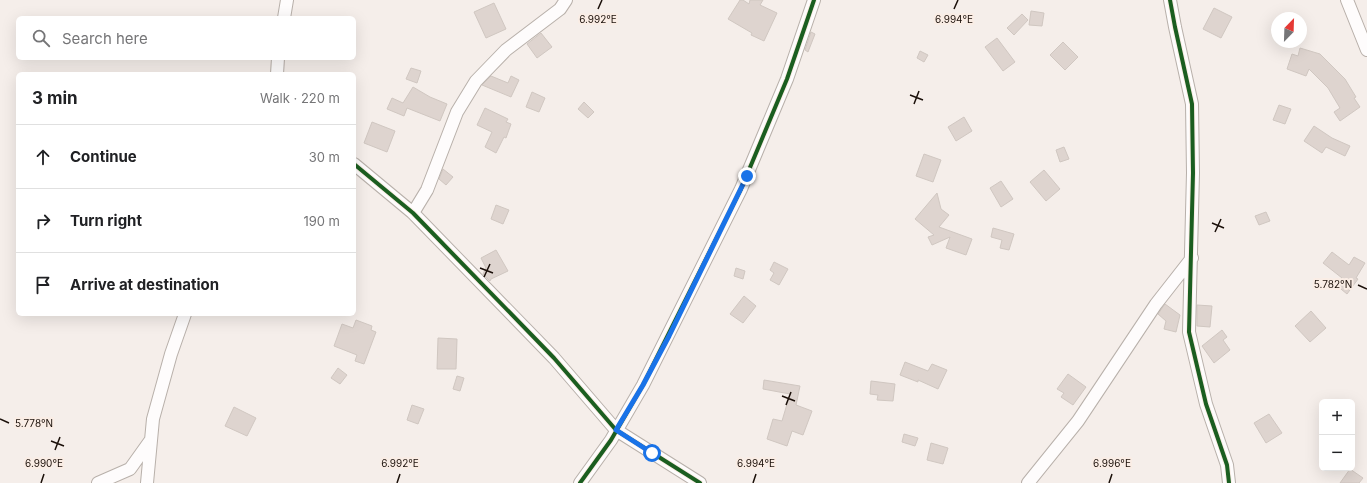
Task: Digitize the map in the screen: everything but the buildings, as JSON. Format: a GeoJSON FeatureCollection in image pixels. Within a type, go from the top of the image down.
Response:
{"type":"FeatureCollection","features":[{"type":"Feature","properties":{"kind":"street"},"geometry":{"type":"LineString","coordinates":[[284,16],[287,0]]}},
{"type":"Feature","properties":{"kind":"street"},"geometry":{"type":"LineString","coordinates":[[413,213],[427,190],[457,112],[476,81],[506,50],[560,9],[566,0]]}},
{"type":"Feature","properties":{"kind":"street"},"geometry":{"type":"LineString","coordinates":[[580,483],[616,430],[643,385],[741,189],[787,79],[814,0]]}},
{"type":"Feature","properties":{"kind":"street"},"geometry":{"type":"LineString","coordinates":[[1170,0],[1192,104],[1192,258],[1189,307],[1190,332],[1206,404],[1227,465],[1229,483]]}},
{"type":"Feature","properties":{"kind":"street"},"geometry":{"type":"LineString","coordinates":[[1347,0],[1367,50]]}},
{"type":"Feature","properties":{"kind":"street"},"geometry":{"type":"LineString","coordinates":[[277,72],[278,60]]}},
{"type":"Feature","properties":{"kind":"street"},"geometry":{"type":"LineString","coordinates":[[356,166],[413,213],[554,358],[616,430],[700,483]]}},
{"type":"Feature","properties":{"kind":"street"},"geometry":{"type":"LineString","coordinates":[[1028,483],[1078,421],[1156,304],[1192,258]]}},
{"type":"Feature","properties":{"kind":"street"},"geometry":{"type":"LineString","coordinates":[[130,469],[148,480],[150,440],[153,419],[171,354],[184,316]]}},
{"type":"Feature","properties":{"kind":"street"},"geometry":{"type":"LineString","coordinates":[[98,483],[130,469],[150,440]]}},
{"type":"Feature","properties":{"kind":"cycle path"},"geometry":{"type":"LineString","coordinates":[[580,483],[611,440],[643,385],[741,189],[787,79],[814,0]]}},
{"type":"Feature","properties":{"kind":"cycle path"},"geometry":{"type":"LineString","coordinates":[[1170,0],[1192,104],[1193,173],[1189,332],[1206,404],[1227,465],[1229,483]]}},
{"type":"Feature","properties":{"kind":"cycle path"},"geometry":{"type":"LineString","coordinates":[[356,166],[413,213],[554,358],[616,430],[700,483]]}},
{"type":"Feature","properties":{"kind":"route"},"geometry":{"type":"LineString","coordinates":[[652,453],[616,430],[643,385],[669,336],[747,176]]}}]}
